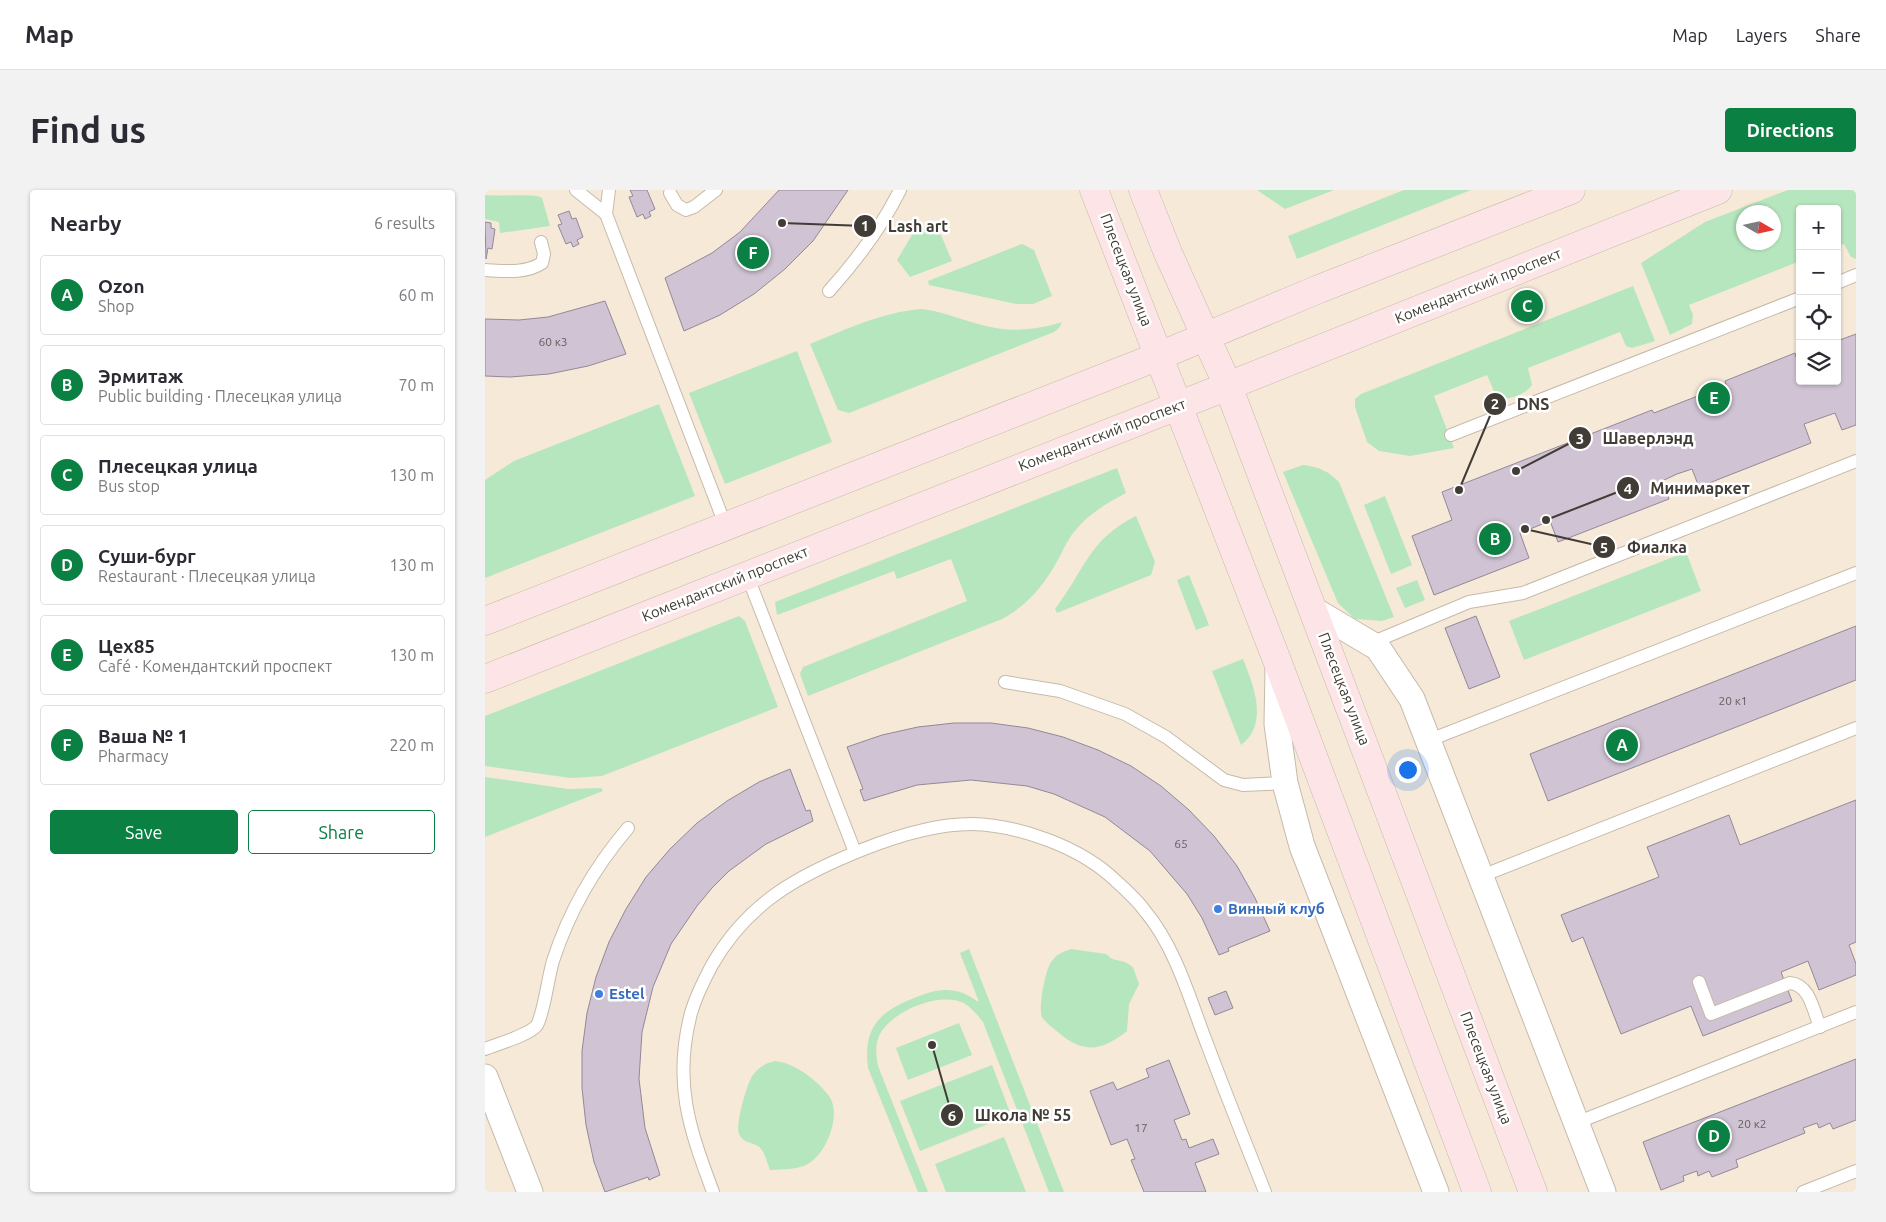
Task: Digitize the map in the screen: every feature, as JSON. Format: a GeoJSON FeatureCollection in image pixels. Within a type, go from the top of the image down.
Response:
{"type":"FeatureCollection","features":[{"type":"Feature","properties":{"kind":"main road","name":"Плесецкая улица"},"geometry":{"type":"LineString","coordinates":[[1094,190],[1179,406],[1245,582],[1279,663],[1477,1192]]}},
{"type":"Feature","properties":{"kind":"main road","name":"Плесецкая улица"},"geometry":{"type":"LineString","coordinates":[[1143,190],[1228,386],[1533,1192]]}},
{"type":"Feature","properties":{"kind":"main road"},"geometry":{"type":"LineString","coordinates":[[485,621],[1159,356],[1319,288],[1571,190]]}},
{"type":"Feature","properties":{"kind":"main road","name":"Комендантский проспект"},"geometry":{"type":"LineString","coordinates":[[485,679],[1179,406],[1718,190]]}},
{"type":"Feature","properties":{"kind":"street"},"geometry":{"type":"LineString","coordinates":[[1314,610],[1378,648],[1412,699],[1603,1192]]}},
{"type":"Feature","properties":{"kind":"street"},"geometry":{"type":"LineString","coordinates":[[1279,663],[1277,724],[1285,783],[1302,846],[1436,1192]]}},
{"type":"Feature","properties":{"kind":"street"},"geometry":{"type":"LineString","coordinates":[[485,1077],[492,1118],[530,1192]]}},
{"type":"Feature","properties":{"kind":"lane"},"geometry":{"type":"LineString","coordinates":[[576,190],[606,214]]}},
{"type":"Feature","properties":{"kind":"lane"},"geometry":{"type":"LineString","coordinates":[[609,190],[606,214],[726,527]]}},
{"type":"Feature","properties":{"kind":"lane"},"geometry":{"type":"LineString","coordinates":[[670,193],[677,204],[686,210],[694,207],[716,190]]}},
{"type":"Feature","properties":{"kind":"lane"},"geometry":{"type":"LineString","coordinates":[[829,291],[854,264],[876,234],[901,190]]}},
{"type":"Feature","properties":{"kind":"lane"},"geometry":{"type":"LineString","coordinates":[[485,270],[510,272],[534,268],[542,263],[544,254],[541,242]]}},
{"type":"Feature","properties":{"kind":"lane"},"geometry":{"type":"LineString","coordinates":[[1841,281],[1856,275]]}},
{"type":"Feature","properties":{"kind":"lane"},"geometry":{"type":"LineString","coordinates":[[1451,435],[1796,300]]}},
{"type":"Feature","properties":{"kind":"lane"},"geometry":{"type":"LineString","coordinates":[[1371,643],[1469,602],[1523,593],[1856,462]]}},
{"type":"Feature","properties":{"kind":"lane"},"geometry":{"type":"LineString","coordinates":[[1427,741],[1856,573]]}},
{"type":"Feature","properties":{"kind":"lane"},"geometry":{"type":"LineString","coordinates":[[747,575],[855,852]]}},
{"type":"Feature","properties":{"kind":"lane"},"geometry":{"type":"LineString","coordinates":[[1005,682],[1061,691],[1125,714],[1166,737],[1224,780],[1243,785],[1285,783]]}},
{"type":"Feature","properties":{"kind":"lane"},"geometry":{"type":"LineString","coordinates":[[1479,876],[1856,728]]}},
{"type":"Feature","properties":{"kind":"lane"},"geometry":{"type":"LineString","coordinates":[[713,1192],[690,1131],[684,1098],[683,1068],[686,1038],[692,1010],[701,984],[727,941],[752,912],[793,882],[855,852],[890,839],[923,830],[971,824],[1034,834],[1083,856],[1114,878],[1146,911],[1163,938],[1180,975],[1265,1192]]}},
{"type":"Feature","properties":{"kind":"lane"},"geometry":{"type":"LineString","coordinates":[[485,1049],[527,1032],[537,1025],[549,974],[572,912],[593,874],[628,828]]}},
{"type":"Feature","properties":{"kind":"lane"},"geometry":{"type":"LineString","coordinates":[[1699,982],[1711,1014],[1790,983],[1799,984],[1805,990],[1819,1027]]}},
{"type":"Feature","properties":{"kind":"lane"},"geometry":{"type":"LineString","coordinates":[[1576,1123],[1856,1012]]}},
{"type":"Feature","properties":{"kind":"lane"},"geometry":{"type":"LineString","coordinates":[[1803,1192],[1856,1171]]}},
{"type":"Feature","properties":{"kind":"green space"},"geometry":{"type":"Polygon","coordinates":[[[1257,190],[1334,190],[1285,209],[1257,190]]]}},
{"type":"Feature","properties":{"kind":"green space"},"geometry":{"type":"Polygon","coordinates":[[[1404,190],[1471,190],[1297,259],[1288,236],[1404,190]]]}},
{"type":"Feature","properties":{"kind":"green space"},"geometry":{"type":"Polygon","coordinates":[[[1788,190],[1856,190],[1856,259],[1851,257],[1844,244],[1841,245],[1841,205],[1796,205],[1796,263],[1689,305],[1693,315],[1692,324],[1670,335],[1641,263],[1705,222],[1736,210],[1736,250],[1781,250],[1781,205],[1749,205],[1788,190]]]}},
{"type":"Feature","properties":{"kind":"green space"},"geometry":{"type":"Polygon","coordinates":[[[485,195],[542,198],[550,226],[500,233],[499,222],[485,219],[485,195]]]}},
{"type":"Feature","properties":{"kind":"green space"},"geometry":{"type":"Polygon","coordinates":[[[918,225],[941,235],[952,261],[910,277],[897,260],[918,225]]]}},
{"type":"Feature","properties":{"kind":"green space"},"geometry":{"type":"Polygon","coordinates":[[[1022,244],[1034,250],[1052,296],[1033,304],[1016,304],[929,285],[928,281],[1022,244]]]}},
{"type":"Feature","properties":{"kind":"green space"},"geometry":{"type":"Polygon","coordinates":[[[1633,286],[1655,341],[1632,348],[1626,346],[1620,332],[1528,368],[1532,385],[1525,392],[1510,398],[1496,396],[1487,375],[1434,396],[1454,448],[1410,456],[1379,451],[1367,442],[1355,407],[1355,399],[1361,394],[1633,286]]]}},
{"type":"Feature","properties":{"kind":"green space"},"geometry":{"type":"Polygon","coordinates":[[[922,309],[982,325],[1012,330],[1032,329],[1062,322],[1054,332],[849,413],[838,410],[810,344],[879,317],[922,309]]]}},
{"type":"Feature","properties":{"kind":"green space"},"geometry":{"type":"Polygon","coordinates":[[[797,351],[832,442],[725,484],[689,393],[797,351]]]}},
{"type":"Feature","properties":{"kind":"green space"},"geometry":{"type":"Polygon","coordinates":[[[659,404],[695,496],[485,578],[485,480],[514,461],[659,404]]]}},
{"type":"Feature","properties":{"kind":"green space"},"geometry":{"type":"Polygon","coordinates":[[[1303,465],[1323,470],[1339,482],[1394,617],[1382,621],[1355,619],[1338,603],[1283,472],[1303,465]]]}},
{"type":"Feature","properties":{"kind":"green space"},"geometry":{"type":"Polygon","coordinates":[[[1117,468],[1126,493],[1098,509],[1079,526],[1035,593],[1012,613],[1002,619],[808,696],[800,674],[803,667],[967,601],[951,559],[897,579],[894,571],[777,615],[775,602],[1117,468]]]}},
{"type":"Feature","properties":{"kind":"green space"},"geometry":{"type":"Polygon","coordinates":[[[1385,496],[1412,565],[1391,574],[1364,505],[1385,496]]]}},
{"type":"Feature","properties":{"kind":"green space"},"geometry":{"type":"Polygon","coordinates":[[[1136,516],[1155,562],[1151,575],[1057,613],[1055,609],[1097,546],[1120,525],[1136,516]]]}},
{"type":"Feature","properties":{"kind":"green space"},"geometry":{"type":"Polygon","coordinates":[[[1686,552],[1701,591],[1524,660],[1509,621],[1686,552]]]}},
{"type":"Feature","properties":{"kind":"green space"},"geometry":{"type":"Polygon","coordinates":[[[1189,575],[1209,625],[1196,630],[1177,580],[1189,575]]]}},
{"type":"Feature","properties":{"kind":"green space"},"geometry":{"type":"Polygon","coordinates":[[[1417,580],[1425,600],[1405,608],[1396,588],[1417,580]]]}},
{"type":"Feature","properties":{"kind":"green space"},"geometry":{"type":"Polygon","coordinates":[[[739,616],[745,621],[778,707],[602,776],[571,778],[485,766],[485,716],[739,616]]]}},
{"type":"Feature","properties":{"kind":"green space"},"geometry":{"type":"Polygon","coordinates":[[[1243,659],[1255,693],[1257,716],[1255,727],[1250,736],[1241,745],[1212,671],[1243,659]]]}},
{"type":"Feature","properties":{"kind":"green space"},"geometry":{"type":"Polygon","coordinates":[[[485,777],[568,789],[601,788],[603,791],[485,837],[485,777]]]}},
{"type":"Feature","properties":{"kind":"green space"},"geometry":{"type":"Polygon","coordinates":[[[969,949],[1064,1192],[1049,1192],[983,1022],[964,1003],[954,1000],[942,1000],[929,1002],[905,1011],[885,1027],[877,1043],[878,1066],[928,1192],[918,1192],[868,1068],[867,1054],[871,1032],[882,1016],[901,1003],[934,991],[944,990],[968,995],[979,1002],[960,953],[969,949]]]}},
{"type":"Feature","properties":{"kind":"green space"},"geometry":{"type":"Polygon","coordinates":[[[1071,949],[1106,954],[1112,959],[1125,962],[1133,967],[1139,984],[1129,1004],[1127,1031],[1118,1038],[1101,1046],[1085,1047],[1068,1040],[1042,1017],[1041,999],[1048,968],[1056,956],[1071,949]]]}},
{"type":"Feature","properties":{"kind":"green space"},"geometry":{"type":"Polygon","coordinates":[[[959,1023],[972,1055],[908,1080],[896,1048],[959,1023]]]}},
{"type":"Feature","properties":{"kind":"green space"},"geometry":{"type":"Polygon","coordinates":[[[775,1061],[790,1065],[812,1078],[829,1096],[833,1104],[834,1113],[831,1133],[815,1159],[799,1167],[770,1170],[760,1148],[743,1139],[738,1129],[742,1104],[751,1079],[760,1068],[775,1061]]]}},
{"type":"Feature","properties":{"kind":"green space"},"geometry":{"type":"Polygon","coordinates":[[[992,1065],[1011,1115],[920,1151],[900,1101],[992,1065]]]}},
{"type":"Feature","properties":{"kind":"green space"},"geometry":{"type":"Polygon","coordinates":[[[1004,1137],[1026,1192],[946,1192],[935,1164],[1004,1137]]]}},
{"type":"Feature","properties":{"kind":"building"},"geometry":{"type":"Polygon","coordinates":[[[630,190],[647,190],[655,209],[649,212],[651,216],[645,219],[643,214],[637,217],[629,197],[633,196],[630,190]]]}},
{"type":"Feature","properties":{"kind":"building"},"geometry":{"type":"Polygon","coordinates":[[[779,190],[848,190],[813,241],[785,269],[754,294],[720,315],[684,331],[665,278],[712,253],[740,232],[779,190]]]}},
{"type":"Feature","properties":{"kind":"building"},"geometry":{"type":"Polygon","coordinates":[[[569,211],[572,219],[576,218],[583,237],[577,240],[579,244],[573,247],[571,242],[566,244],[558,225],[562,224],[558,215],[569,211]]]}},
{"type":"Feature","properties":{"kind":"building"},"geometry":{"type":"Polygon","coordinates":[[[485,222],[491,223],[491,228],[495,229],[492,249],[488,248],[486,259],[485,222]]]}},
{"type":"Feature","properties":{"kind":"building"},"geometry":{"type":"Polygon","coordinates":[[[605,301],[626,354],[588,366],[549,374],[510,377],[485,376],[485,319],[519,320],[548,317],[605,301]]]}},
{"type":"Feature","properties":{"kind":"building"},"geometry":{"type":"Polygon","coordinates":[[[1856,334],[1856,425],[1842,430],[1835,413],[1804,424],[1811,443],[1699,487],[1692,469],[1677,474],[1662,481],[1669,499],[1558,542],[1550,521],[1520,533],[1529,558],[1434,595],[1412,536],[1452,520],[1442,492],[1652,410],[1654,413],[1726,385],[1725,381],[1795,353],[1796,385],[1841,385],[1841,340],[1856,334]]]}},
{"type":"Feature","properties":{"kind":"building"},"geometry":{"type":"Polygon","coordinates":[[[1476,616],[1500,677],[1469,689],[1445,628],[1476,616]]]}},
{"type":"Feature","properties":{"kind":"building"},"geometry":{"type":"Polygon","coordinates":[[[1856,626],[1856,680],[1548,801],[1530,754],[1856,626]]]}},
{"type":"Feature","properties":{"kind":"building"},"geometry":{"type":"Polygon","coordinates":[[[954,723],[991,723],[1028,728],[1063,737],[1098,750],[1131,766],[1161,786],[1189,810],[1214,836],[1237,866],[1255,898],[1270,931],[1228,948],[1229,951],[1219,955],[1202,918],[1187,894],[1150,851],[1105,817],[1054,794],[1027,786],[971,780],[917,785],[864,801],[860,790],[863,789],[847,747],[882,735],[918,727],[954,723]]]}},
{"type":"Feature","properties":{"kind":"building"},"geometry":{"type":"Polygon","coordinates":[[[790,769],[806,811],[810,810],[813,821],[766,844],[729,871],[712,888],[671,944],[653,987],[642,1032],[639,1079],[645,1128],[660,1175],[649,1180],[648,1177],[605,1192],[594,1162],[586,1125],[582,1088],[582,1051],[587,1013],[596,977],[609,942],[626,909],[646,877],[670,849],[697,823],[727,801],[759,782],[790,769]]]}},
{"type":"Feature","properties":{"kind":"building"},"geometry":{"type":"Polygon","coordinates":[[[1856,800],[1856,942],[1849,945],[1856,964],[1856,975],[1819,990],[1808,961],[1781,972],[1792,1001],[1703,1036],[1691,1006],[1621,1034],[1583,937],[1572,942],[1561,915],[1659,877],[1647,847],[1729,815],[1740,845],[1856,800]]]}},
{"type":"Feature","properties":{"kind":"building"},"geometry":{"type":"Polygon","coordinates":[[[1226,991],[1233,1008],[1215,1015],[1208,998],[1226,991]]]}},
{"type":"Feature","properties":{"kind":"building"},"geometry":{"type":"Polygon","coordinates":[[[1856,1059],[1856,1120],[1833,1129],[1830,1123],[1819,1128],[1817,1123],[1803,1128],[1805,1133],[1736,1160],[1738,1167],[1712,1177],[1709,1171],[1698,1176],[1697,1171],[1683,1176],[1684,1181],[1661,1190],[1643,1142],[1856,1059]]]}},
{"type":"Feature","properties":{"kind":"building"},"geometry":{"type":"Polygon","coordinates":[[[1169,1060],[1190,1114],[1174,1120],[1182,1140],[1186,1139],[1189,1148],[1213,1139],[1219,1154],[1195,1163],[1206,1192],[1144,1192],[1131,1160],[1135,1159],[1127,1139],[1111,1145],[1090,1091],[1113,1082],[1117,1090],[1149,1077],[1146,1069],[1169,1060]]]}},
{"type":"Feature","properties":{"kind":"place","name":"Lash art"},"geometry":{"type":"Point","coordinates":[782,223]}},
{"type":"Feature","properties":{"kind":"place","name":"Ваша № 1"},"geometry":{"type":"Point","coordinates":[753,253]}},
{"type":"Feature","properties":{"kind":"place","name":"Плесецкая улица"},"geometry":{"type":"Point","coordinates":[1527,306]}},
{"type":"Feature","properties":{"kind":"place","name":"Цех85"},"geometry":{"type":"Point","coordinates":[1714,398]}},
{"type":"Feature","properties":{"kind":"place","name":"Шаверлэнд"},"geometry":{"type":"Point","coordinates":[1516,471]}},
{"type":"Feature","properties":{"kind":"place","name":"DNS"},"geometry":{"type":"Point","coordinates":[1459,490]}},
{"type":"Feature","properties":{"kind":"place","name":"Минимаркет"},"geometry":{"type":"Point","coordinates":[1546,520]}},
{"type":"Feature","properties":{"kind":"place","name":"Фиалка"},"geometry":{"type":"Point","coordinates":[1525,529]}},
{"type":"Feature","properties":{"kind":"place","name":"Эрмитаж"},"geometry":{"type":"Point","coordinates":[1495,539]}},
{"type":"Feature","properties":{"kind":"place","name":"Ozon"},"geometry":{"type":"Point","coordinates":[1622,745]}},
{"type":"Feature","properties":{"kind":"place","name":"Винный клуб"},"geometry":{"type":"Point","coordinates":[1218,909]}},
{"type":"Feature","properties":{"kind":"place","name":"Estel"},"geometry":{"type":"Point","coordinates":[599,994]}},
{"type":"Feature","properties":{"kind":"place","name":"Школа № 55"},"geometry":{"type":"Point","coordinates":[932,1045]}},
{"type":"Feature","properties":{"kind":"place","name":"Суши-бург"},"geometry":{"type":"Point","coordinates":[1714,1136]}}]}
